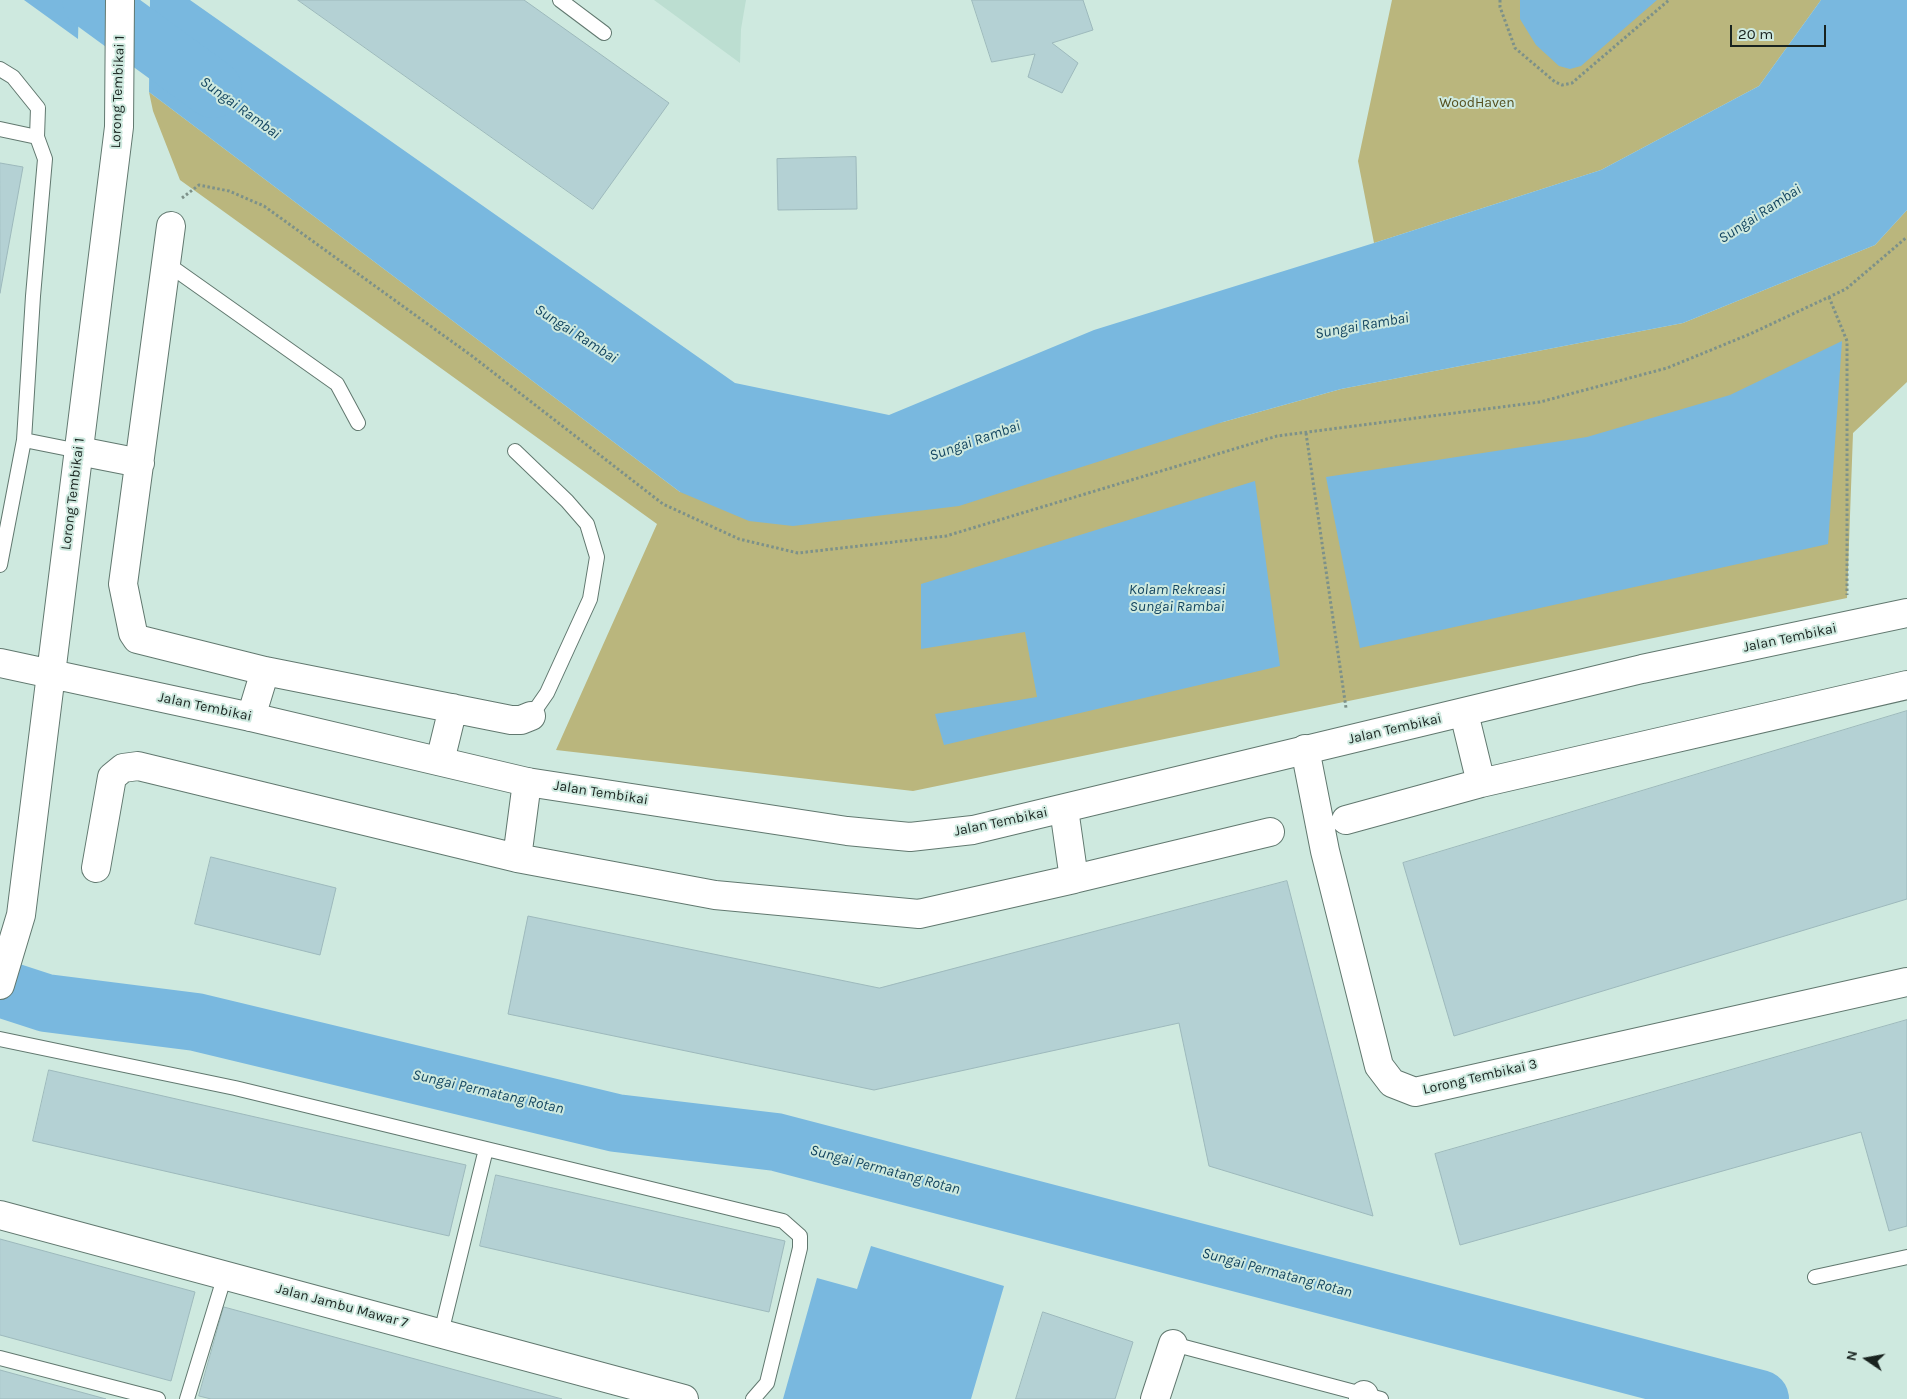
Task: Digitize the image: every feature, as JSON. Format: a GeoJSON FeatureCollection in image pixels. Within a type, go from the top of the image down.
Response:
{"type":"FeatureCollection","features":[{"type":"Feature","properties":{"kind":"street","name":"Lorong Tembikai 1"},"geometry":{"type":"LineString","coordinates":[[0,985],[21,915],[119,127],[120,0]]}},
{"type":"Feature","properties":{"kind":"street"},"geometry":{"type":"LineString","coordinates":[[171,226],[123,584],[133,633],[137,639],[265,671],[511,720],[521,720],[531,716]]}},
{"type":"Feature","properties":{"kind":"street"},"geometry":{"type":"LineString","coordinates":[[79,451],[140,463]]}},
{"type":"Feature","properties":{"kind":"street","name":"Jalan Tembikai"},"geometry":{"type":"LineString","coordinates":[[0,663],[251,717],[528,782],[847,831],[910,837],[973,830],[1642,669],[1907,613]]}},
{"type":"Feature","properties":{"kind":"street"},"geometry":{"type":"LineString","coordinates":[[251,717],[265,671]]}},
{"type":"Feature","properties":{"kind":"street"},"geometry":{"type":"LineString","coordinates":[[1346,820],[1481,783],[1907,685]]}},
{"type":"Feature","properties":{"kind":"street"},"geometry":{"type":"LineString","coordinates":[[440,761],[453,708]]}},
{"type":"Feature","properties":{"kind":"street"},"geometry":{"type":"LineString","coordinates":[[1464,713],[1481,783]]}},
{"type":"Feature","properties":{"kind":"street","name":"Lorong Tembikai 3"},"geometry":{"type":"LineString","coordinates":[[1305,749],[1328,862],[1379,1066],[1392,1083],[1415,1092],[1907,982]]}},
{"type":"Feature","properties":{"kind":"street"},"geometry":{"type":"LineString","coordinates":[[96,868],[112,777],[123,768],[138,766],[517,858],[715,895],[919,914],[1270,832]]}},
{"type":"Feature","properties":{"kind":"street"},"geometry":{"type":"LineString","coordinates":[[517,858],[528,782]]}},
{"type":"Feature","properties":{"kind":"street"},"geometry":{"type":"LineString","coordinates":[[1064,808],[1074,879]]}},
{"type":"Feature","properties":{"kind":"street","name":"Jalan Jambu Mawar 7"},"geometry":{"type":"LineString","coordinates":[[0,1215],[684,1399]]}},
{"type":"Feature","properties":{"kind":"street"},"geometry":{"type":"LineString","coordinates":[[1155,1399],[1173,1344]]}},
{"type":"Feature","properties":{"kind":"lane"},"geometry":{"type":"LineString","coordinates":[[560,0],[604,33]]}},
{"type":"Feature","properties":{"kind":"lane"},"geometry":{"type":"LineString","coordinates":[[0,70],[13,77],[38,108],[36,137],[45,159],[33,296],[24,440],[0,565]]}},
{"type":"Feature","properties":{"kind":"lane"},"geometry":{"type":"LineString","coordinates":[[0,129],[36,137]]}},
{"type":"Feature","properties":{"kind":"lane"},"geometry":{"type":"LineString","coordinates":[[166,263],[337,384],[358,422]]}},
{"type":"Feature","properties":{"kind":"lane"},"geometry":{"type":"LineString","coordinates":[[24,440],[79,451]]}},
{"type":"Feature","properties":{"kind":"lane"},"geometry":{"type":"LineString","coordinates":[[515,451],[567,501],[587,524],[597,557],[590,599],[547,693],[531,716]]}},
{"type":"Feature","properties":{"kind":"lane"},"geometry":{"type":"LineString","coordinates":[[0,1039],[235,1088],[783,1220],[800,1236],[800,1248],[767,1383],[753,1399]]}},
{"type":"Feature","properties":{"kind":"lane"},"geometry":{"type":"LineString","coordinates":[[441,1333],[486,1149]]}},
{"type":"Feature","properties":{"kind":"lane"},"geometry":{"type":"LineString","coordinates":[[1815,1277],[1907,1257]]}},
{"type":"Feature","properties":{"kind":"lane"},"geometry":{"type":"LineString","coordinates":[[187,1399],[226,1275]]}},
{"type":"Feature","properties":{"kind":"lane"},"geometry":{"type":"LineString","coordinates":[[1173,1344],[1370,1398]]}},
{"type":"Feature","properties":{"kind":"lane"},"geometry":{"type":"LineString","coordinates":[[0,1358],[158,1399]]}},
{"type":"Feature","properties":{"kind":"path"},"geometry":{"type":"LineString","coordinates":[[1500,0],[1500,7],[1515,48],[1555,82],[1562,85],[1572,83],[1669,0]]}},
{"type":"Feature","properties":{"kind":"path"},"geometry":{"type":"LineString","coordinates":[[171,226],[179,200],[199,185],[229,191],[264,206],[472,356],[663,504],[739,539],[798,553],[946,536],[1276,436],[1540,402],[1667,368],[1750,334],[1846,289],[1907,237]]}},
{"type":"Feature","properties":{"kind":"path"},"geometry":{"type":"LineString","coordinates":[[1829,297],[1847,341],[1847,626]]}},
{"type":"Feature","properties":{"kind":"path"},"geometry":{"type":"LineString","coordinates":[[1306,432],[1351,739]]}},
{"type":"Feature","properties":{"kind":"shaded area"},"geometry":{"type":"Polygon","coordinates":[[[654,0],[746,0],[741,29],[740,63],[654,0]]]}},
{"type":"Feature","properties":{"kind":"green space","name":"WoodHaven"},"geometry":{"type":"Polygon","coordinates":[[[1392,0],[1821,0],[1759,86],[1601,170],[1374,243],[1358,161],[1392,0]]]}},
{"type":"Feature","properties":{"kind":"green space"},"geometry":{"type":"Polygon","coordinates":[[[149,92],[680,492],[1223,422],[1341,389],[1683,323],[1875,245],[1907,210],[1907,382],[1853,433],[1847,598],[913,791],[556,750],[657,524],[180,180],[153,111],[149,92]]]}},
{"type":"Feature","properties":{"kind":"water"},"geometry":{"type":"Polygon","coordinates":[[[24,0],[79,0],[78,39],[24,0]]]}},
{"type":"Feature","properties":{"kind":"water"},"geometry":{"type":"Polygon","coordinates":[[[150,0],[190,0],[735,383],[889,415],[1094,330],[1601,170],[1759,86],[1821,0],[1907,0],[1907,210],[1875,245],[1683,323],[1341,389],[1223,422],[959,506],[793,526],[749,521],[680,492],[149,92],[150,0]]]}},
{"type":"Feature","properties":{"kind":"water"},"geometry":{"type":"Polygon","coordinates":[[[1520,0],[1657,0],[1581,66],[1570,69],[1559,66],[1536,45],[1520,19],[1520,0]]]}},
{"type":"Feature","properties":{"kind":"water"},"geometry":{"type":"Polygon","coordinates":[[[1842,341],[1828,544],[1360,648],[1326,477],[1587,437],[1730,395],[1842,341]]]}},
{"type":"Feature","properties":{"kind":"water","name":"Kolam Rekreasi Sungai Rambai"},"geometry":{"type":"Polygon","coordinates":[[[1255,481],[1280,666],[944,745],[935,714],[1037,697],[1025,632],[921,649],[921,584],[1255,481]]]}},
{"type":"Feature","properties":{"kind":"water"},"geometry":{"type":"Polygon","coordinates":[[[871,1246],[1004,1286],[971,1399],[783,1399],[817,1278],[857,1289],[871,1246]]]}},
{"type":"Feature","properties":{"kind":"building"},"geometry":{"type":"Polygon","coordinates":[[[298,0],[524,0],[669,103],[593,209],[298,0]]]}},
{"type":"Feature","properties":{"kind":"building"},"geometry":{"type":"Polygon","coordinates":[[[972,0],[1083,0],[1093,30],[1052,43],[1078,63],[1062,93],[1028,77],[1035,54],[992,62],[972,0]]]}},
{"type":"Feature","properties":{"kind":"building"},"geometry":{"type":"Polygon","coordinates":[[[856,157],[857,209],[778,210],[777,159],[856,157]]]}},
{"type":"Feature","properties":{"kind":"building"},"geometry":{"type":"Polygon","coordinates":[[[0,163],[23,167],[0,293],[0,163]]]}},
{"type":"Feature","properties":{"kind":"building"},"geometry":{"type":"Polygon","coordinates":[[[1907,711],[1907,899],[1454,1036],[1403,863],[1907,711]]]}},
{"type":"Feature","properties":{"kind":"building"},"geometry":{"type":"Polygon","coordinates":[[[211,857],[336,888],[320,955],[195,924],[211,857]]]}},
{"type":"Feature","properties":{"kind":"building"},"geometry":{"type":"Polygon","coordinates":[[[1287,881],[1373,1216],[1209,1166],[1179,1023],[874,1090],[508,1014],[528,916],[879,988],[1287,881]]]}},
{"type":"Feature","properties":{"kind":"building"},"geometry":{"type":"Polygon","coordinates":[[[1907,1020],[1907,1226],[1889,1231],[1861,1132],[1460,1245],[1435,1154],[1907,1020]]]}},
{"type":"Feature","properties":{"kind":"building"},"geometry":{"type":"Polygon","coordinates":[[[49,1070],[466,1165],[449,1236],[33,1141],[49,1070]]]}},
{"type":"Feature","properties":{"kind":"building"},"geometry":{"type":"Polygon","coordinates":[[[496,1175],[785,1241],[769,1312],[480,1246],[496,1175]]]}},
{"type":"Feature","properties":{"kind":"building"},"geometry":{"type":"Polygon","coordinates":[[[0,1239],[195,1292],[171,1381],[0,1335],[0,1239]]]}},
{"type":"Feature","properties":{"kind":"building"},"geometry":{"type":"Polygon","coordinates":[[[224,1307],[562,1399],[211,1399],[199,1396],[224,1307]]]}},
{"type":"Feature","properties":{"kind":"building"},"geometry":{"type":"Polygon","coordinates":[[[1043,1312],[1133,1342],[1115,1399],[1016,1399],[1043,1312]]]}},
{"type":"Feature","properties":{"kind":"building"},"geometry":{"type":"Polygon","coordinates":[[[0,1370],[106,1399],[0,1399],[0,1370]]]}},
{"type":"Feature","properties":{"kind":"waterway","name":"Sungai Rambai"},"geometry":{"type":"LineString","coordinates":[[91,0],[213,89]]}},
{"type":"Feature","properties":{"kind":"waterway","name":"Sungai Permatang Rotan"},"geometry":{"type":"LineString","coordinates":[[0,988],[46,1003],[196,1022],[616,1123],[776,1142],[1760,1399]]}}]}
